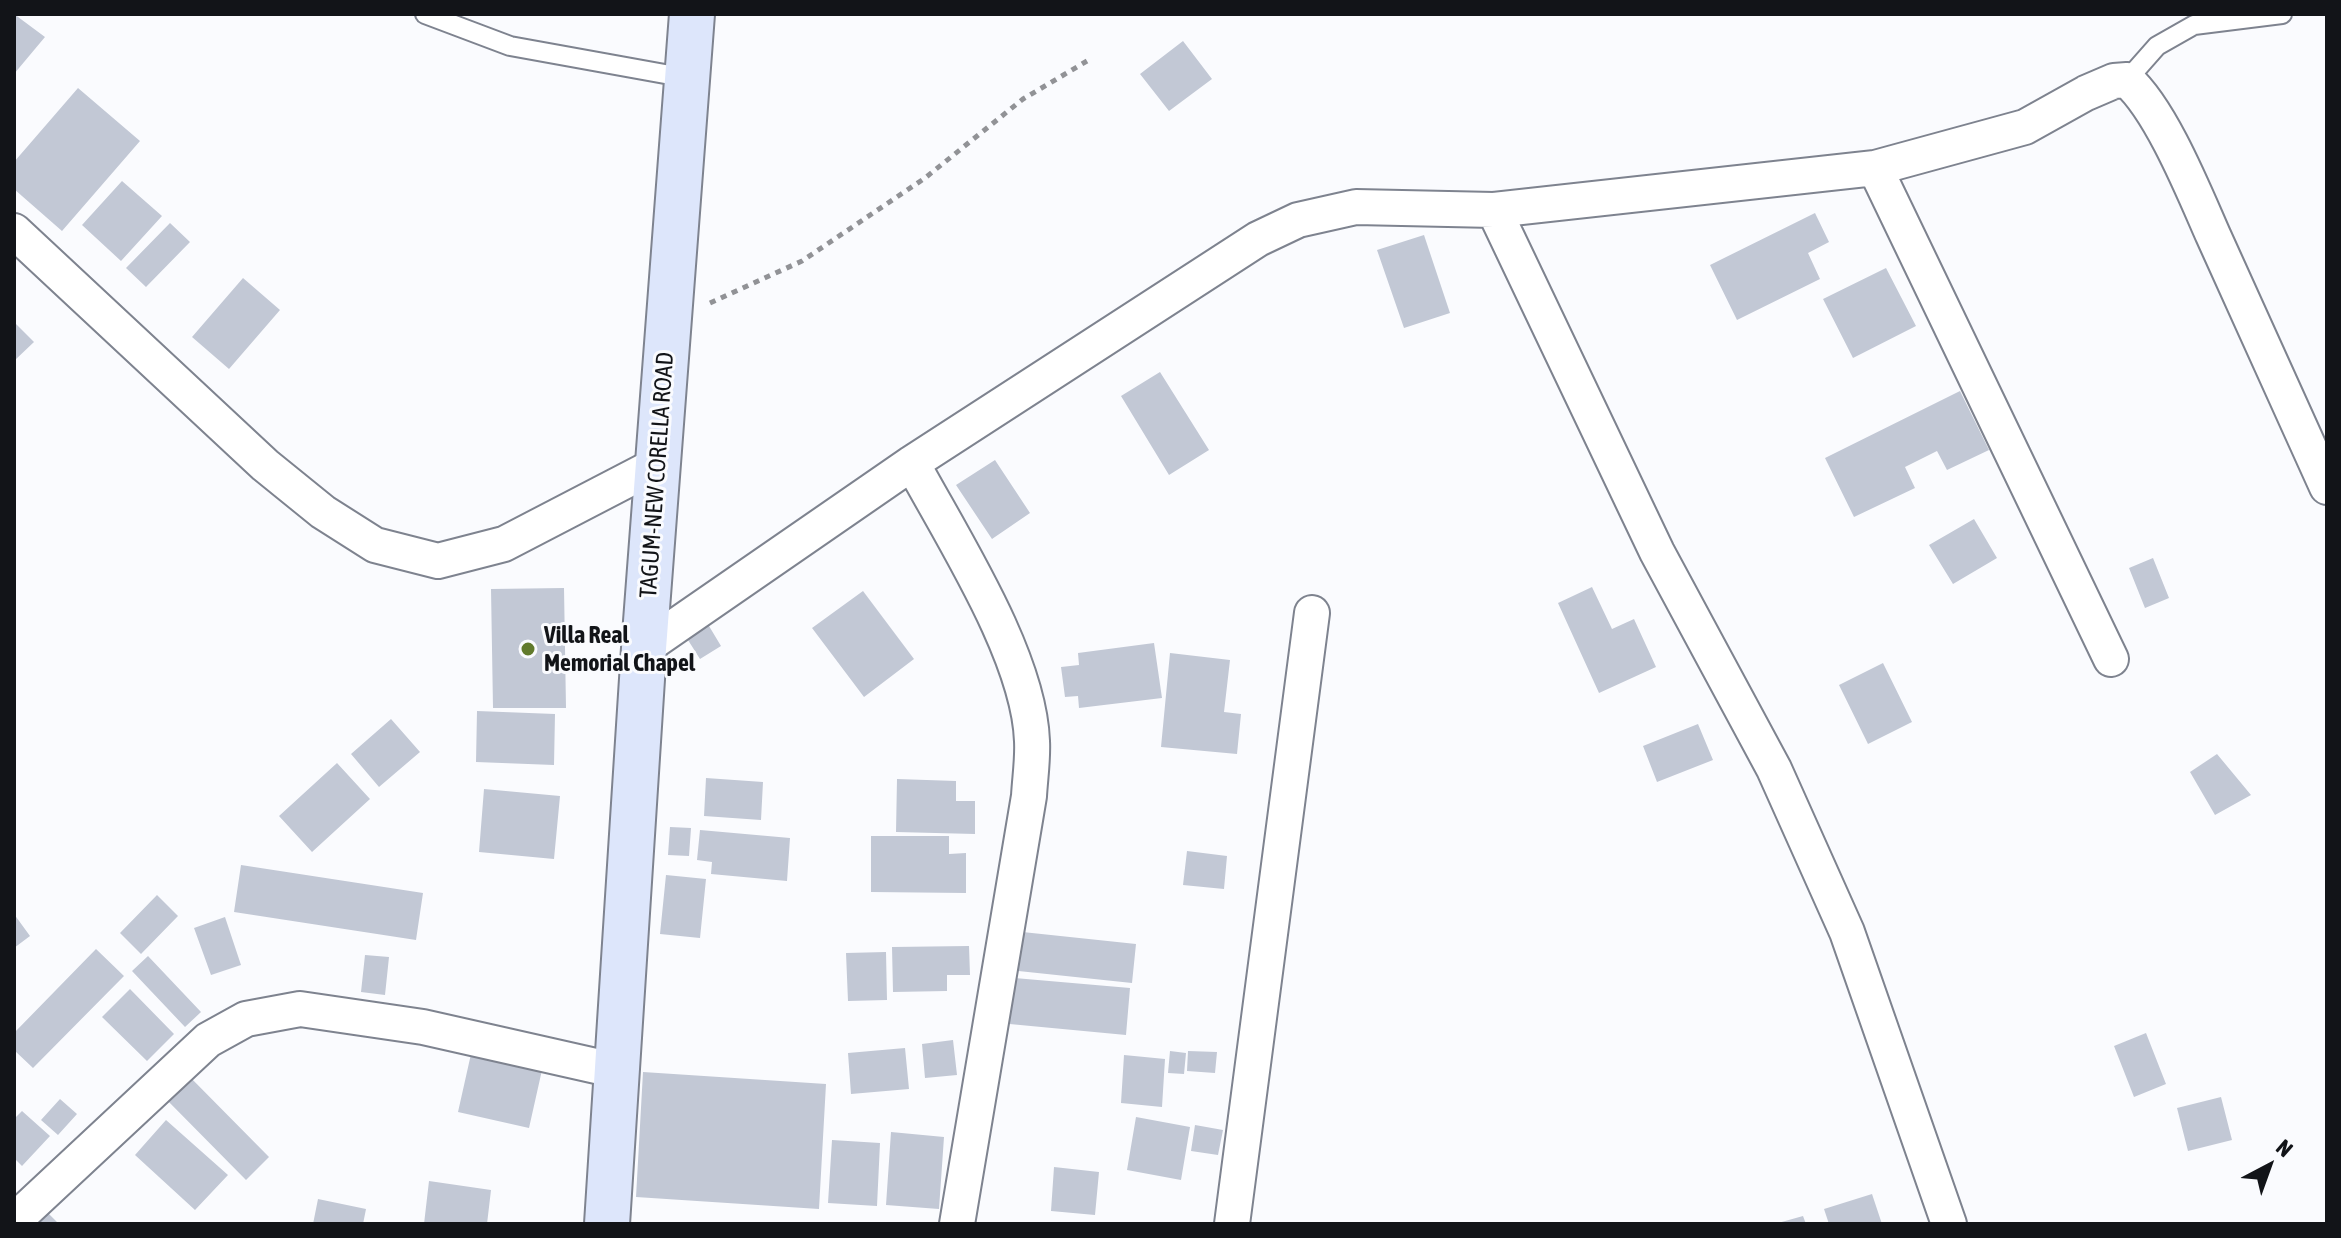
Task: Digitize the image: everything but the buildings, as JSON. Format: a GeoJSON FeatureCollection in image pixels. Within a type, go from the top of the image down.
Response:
{"type":"FeatureCollection","features":[{"type":"Feature","properties":{"kind":"main road","name":"TAGUM-NEW CORELLA ROAD"},"geometry":{"type":"LineString","coordinates":[[607,1224],[644,648],[692,14]]}},
{"type":"Feature","properties":{"kind":"street"},"geometry":{"type":"LineString","coordinates":[[644,648],[912,463],[1245,247],[1298,220],[1356,207],[1494,210],[1772,182],[1875,168],[2025,127],[2114,81],[2127,80],[2139,91],[2155,115],[2197,198],[2327,487]]}},
{"type":"Feature","properties":{"kind":"street"},"geometry":{"type":"LineString","coordinates":[[1875,168],[2111,659]]}},
{"type":"Feature","properties":{"kind":"street"},"geometry":{"type":"LineString","coordinates":[[1494,210],[1657,552],[1774,769],[1841,918],[1949,1224]]}},
{"type":"Feature","properties":{"kind":"street"},"geometry":{"type":"LineString","coordinates":[[14,231],[265,465],[323,512],[375,545],[438,561],[504,544],[658,464]]}},
{"type":"Feature","properties":{"kind":"street"},"geometry":{"type":"LineString","coordinates":[[912,463],[994,615],[1023,685],[1032,740],[1029,796],[957,1224]]}},
{"type":"Feature","properties":{"kind":"street"},"geometry":{"type":"LineString","coordinates":[[1232,1224],[1312,613]]}},
{"type":"Feature","properties":{"kind":"street"},"geometry":{"type":"LineString","coordinates":[[14,1221],[208,1040],[246,1019],[300,1009],[423,1027],[618,1071]]}},
{"type":"Feature","properties":{"kind":"lane"},"geometry":{"type":"LineString","coordinates":[[425,14],[510,46],[687,78]]}},
{"type":"Feature","properties":{"kind":"lane"},"geometry":{"type":"LineString","coordinates":[[2127,80],[2157,46],[2194,25],[2282,14]]}},
{"type":"Feature","properties":{"kind":"path"},"geometry":{"type":"LineString","coordinates":[[669,322],[802,261],[925,178],[1023,99],[1087,61]]}},
{"type":"Feature","properties":{"kind":"place","name":"Villa Real Memorial Chapel"},"geometry":{"type":"Point","coordinates":[528,649]}}]}
